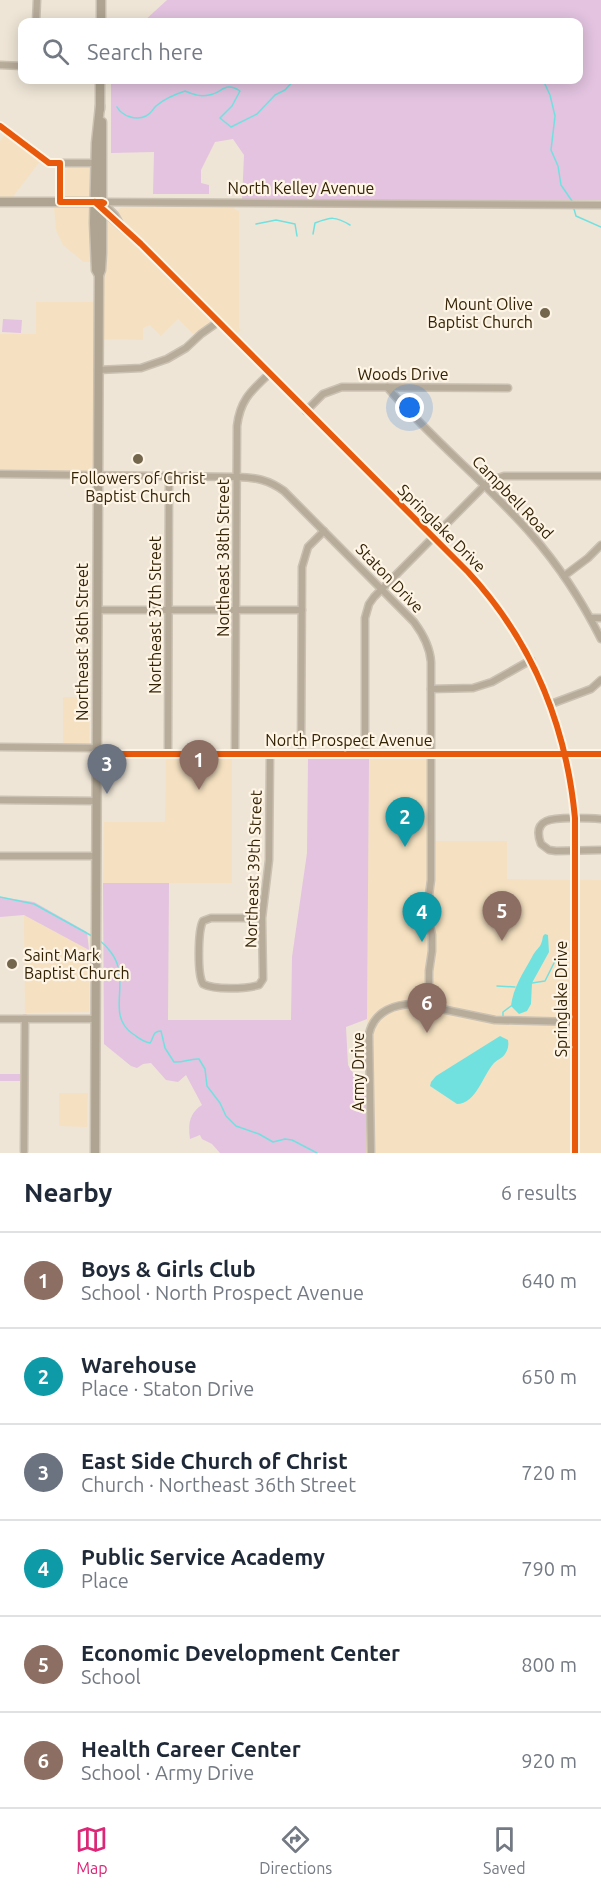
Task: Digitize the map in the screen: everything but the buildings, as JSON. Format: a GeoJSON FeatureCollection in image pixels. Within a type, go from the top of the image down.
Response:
{"type":"FeatureCollection","features":[{"type":"Feature","properties":{"kind":"main road"},"geometry":{"type":"LineString","coordinates":[[100,18],[101,0]]}},
{"type":"Feature","properties":{"kind":"main road","name":"Northeast 36th Street"},"geometry":{"type":"LineString","coordinates":[[95,1153],[99,275],[96,270],[100,204],[97,125],[100,84]]}},
{"type":"Feature","properties":{"kind":"main road","name":"North Kelley Avenue"},"geometry":{"type":"LineString","coordinates":[[0,202],[100,204]]}},
{"type":"Feature","properties":{"kind":"street"},"geometry":{"type":"LineString","coordinates":[[36,18],[37,0]]}},
{"type":"Feature","properties":{"kind":"street"},"geometry":{"type":"LineString","coordinates":[[0,65],[18,66]]}},
{"type":"Feature","properties":{"kind":"street"},"geometry":{"type":"LineString","coordinates":[[0,126],[49,163],[100,162]]}},
{"type":"Feature","properties":{"kind":"street"},"geometry":{"type":"LineString","coordinates":[[60,163],[60,202]]}},
{"type":"Feature","properties":{"kind":"street"},"geometry":{"type":"LineString","coordinates":[[115,215],[118,207],[124,202]]}},
{"type":"Feature","properties":{"kind":"street","name":"North Kelley Avenue"},"geometry":{"type":"LineString","coordinates":[[100,204],[124,202],[601,204]]}},
{"type":"Feature","properties":{"kind":"street","name":"Springlake Drive"},"geometry":{"type":"LineString","coordinates":[[100,204],[115,215],[120,224],[488,594],[531,660],[551,704],[565,754],[575,818],[574,1153]]}},
{"type":"Feature","properties":{"kind":"street","name":"Springlake Drive"},"geometry":{"type":"LineString","coordinates":[[100,204],[112,220],[120,224]]}},
{"type":"Feature","properties":{"kind":"street"},"geometry":{"type":"LineString","coordinates":[[98,370],[141,368],[167,359],[180,352],[218,322]]}},
{"type":"Feature","properties":{"kind":"street","name":"Northeast 38th Street"},"geometry":{"type":"LineString","coordinates":[[235,754],[238,413],[249,393],[269,374]]}},
{"type":"Feature","properties":{"kind":"street","name":"Woods Drive"},"geometry":{"type":"LineString","coordinates":[[306,411],[323,394],[331,390],[350,387],[508,388]]}},
{"type":"Feature","properties":{"kind":"street","name":"Campbell Road"},"geometry":{"type":"LineString","coordinates":[[387,387],[531,534],[564,576],[591,618],[601,639]]}},
{"type":"Feature","properties":{"kind":"street","name":"Staton Drive"},"geometry":{"type":"LineString","coordinates":[[0,474],[261,478],[277,486],[414,622],[423,635],[430,656],[431,880],[428,916],[432,935],[432,951],[429,971],[429,1005]]}},
{"type":"Feature","properties":{"kind":"street","name":"Northeast 37th Street"},"geometry":{"type":"LineString","coordinates":[[168,754],[169,476]]}},
{"type":"Feature","properties":{"kind":"street"},"geometry":{"type":"LineString","coordinates":[[365,754],[365,618],[369,604],[494,478],[504,476],[601,476]]}},
{"type":"Feature","properties":{"kind":"street"},"geometry":{"type":"LineString","coordinates":[[301,754],[302,567],[308,547],[324,531]]}},
{"type":"Feature","properties":{"kind":"street"},"geometry":{"type":"LineString","coordinates":[[564,576],[601,545]]}},
{"type":"Feature","properties":{"kind":"street"},"geometry":{"type":"LineString","coordinates":[[97,610],[302,610]]}},
{"type":"Feature","properties":{"kind":"street"},"geometry":{"type":"LineString","coordinates":[[591,618],[601,618]]}},
{"type":"Feature","properties":{"kind":"street"},"geometry":{"type":"LineString","coordinates":[[431,689],[459,689],[483,685],[501,678],[531,660]]}},
{"type":"Feature","properties":{"kind":"street"},"geometry":{"type":"LineString","coordinates":[[551,704],[598,688],[601,680]]}},
{"type":"Feature","properties":{"kind":"street","name":"North Prospect Avenue"},"geometry":{"type":"LineString","coordinates":[[0,747],[168,754],[601,754]]}},
{"type":"Feature","properties":{"kind":"street","name":"Northeast 39th Street"},"geometry":{"type":"LineString","coordinates":[[262,918],[211,918],[203,921],[200,929],[200,978],[203,984],[213,987],[250,987],[260,984],[263,976],[262,918],[269,860],[270,754]]}},
{"type":"Feature","properties":{"kind":"street"},"geometry":{"type":"LineString","coordinates":[[0,800],[96,801]]}},
{"type":"Feature","properties":{"kind":"street"},"geometry":{"type":"LineString","coordinates":[[601,819],[547,820],[539,828],[538,833],[544,848],[556,851],[601,850]]}},
{"type":"Feature","properties":{"kind":"street"},"geometry":{"type":"LineString","coordinates":[[0,856],[96,856]]}},
{"type":"Feature","properties":{"kind":"street","name":"Army Drive"},"geometry":{"type":"LineString","coordinates":[[371,1153],[368,1060],[370,1027],[378,1015],[391,1008],[409,1003],[503,1021],[575,1022]]}},
{"type":"Feature","properties":{"kind":"street"},"geometry":{"type":"LineString","coordinates":[[0,1019],[95,1019]]}},
{"type":"Feature","properties":{"kind":"street"},"geometry":{"type":"LineString","coordinates":[[24,1151],[25,1019]]}},
{"type":"Feature","properties":{"kind":"shaded area"},"geometry":{"type":"Polygon","coordinates":[[[167,0],[601,0],[601,200],[242,200],[244,155],[233,139],[215,142],[201,170],[201,183],[209,185],[209,194],[153,194],[154,152],[111,153],[111,84],[583,84],[583,18],[147,18],[167,0]]]}},
{"type":"Feature","properties":{"kind":"shaded area"},"geometry":{"type":"Polygon","coordinates":[[[6,134],[8,138],[40,161],[12,198],[0,198],[0,141],[6,134]]]}},
{"type":"Feature","properties":{"kind":"shaded area"},"geometry":{"type":"Polygon","coordinates":[[[70,167],[92,168],[91,195],[85,198],[64,197],[64,173],[70,167]]]}},
{"type":"Feature","properties":{"kind":"shaded area"},"geometry":{"type":"Polygon","coordinates":[[[54,206],[85,206],[91,209],[93,262],[84,262],[63,245],[56,230],[54,206]]]}},
{"type":"Feature","properties":{"kind":"shaded area"},"geometry":{"type":"Polygon","coordinates":[[[122,207],[233,207],[239,211],[239,328],[241,330],[236,334],[119,215],[117,211],[122,207]]]}},
{"type":"Feature","properties":{"kind":"shaded area"},"geometry":{"type":"Polygon","coordinates":[[[105,218],[212,321],[211,324],[195,336],[178,319],[161,336],[150,325],[143,328],[143,340],[103,339],[105,218]]]}},
{"type":"Feature","properties":{"kind":"shaded area"},"geometry":{"type":"Polygon","coordinates":[[[36,302],[94,302],[93,466],[90,471],[0,471],[0,334],[36,334],[36,302]]]}},
{"type":"Feature","properties":{"kind":"shaded area"},"geometry":{"type":"Polygon","coordinates":[[[3,319],[22,320],[21,333],[2,332],[3,319]]]}},
{"type":"Feature","properties":{"kind":"shaded area"},"geometry":{"type":"Polygon","coordinates":[[[63,697],[90,697],[89,744],[63,744],[63,697]]]}},
{"type":"Feature","properties":{"kind":"shaded area"},"geometry":{"type":"Polygon","coordinates":[[[421,756],[429,764],[428,841],[507,841],[507,879],[601,880],[601,1153],[366,1153],[369,758],[421,756]]]}},
{"type":"Feature","properties":{"kind":"shaded area"},"geometry":{"type":"Polygon","coordinates":[[[166,757],[232,758],[232,883],[103,883],[104,822],[165,822],[166,757]]]}},
{"type":"Feature","properties":{"kind":"shaded area"},"geometry":{"type":"Polygon","coordinates":[[[308,758],[369,758],[367,1019],[346,1027],[348,1065],[366,1094],[366,1153],[220,1153],[200,1135],[190,1139],[190,1120],[194,1112],[202,1105],[186,1075],[178,1082],[166,1080],[151,1063],[137,1068],[131,1066],[104,1044],[103,883],[169,883],[168,1020],[291,1020],[292,957],[307,853],[308,758]]]}},
{"type":"Feature","properties":{"kind":"shaded area"},"geometry":{"type":"Polygon","coordinates":[[[0,897],[34,902],[87,932],[89,950],[24,915],[0,917],[0,897]]]}},
{"type":"Feature","properties":{"kind":"shaded area"},"geometry":{"type":"Polygon","coordinates":[[[24,915],[89,950],[89,1012],[25,1013],[24,915]]]}},
{"type":"Feature","properties":{"kind":"shaded area"},"geometry":{"type":"Polygon","coordinates":[[[0,1074],[22,1074],[22,1081],[0,1081],[0,1074]]]}},
{"type":"Feature","properties":{"kind":"shaded area"},"geometry":{"type":"Polygon","coordinates":[[[59,1093],[88,1093],[87,1127],[59,1126],[59,1093]]]}},
{"type":"Feature","properties":{"kind":"water"},"geometry":{"type":"Polygon","coordinates":[[[545,934],[548,935],[549,952],[532,983],[531,1004],[527,1011],[519,1014],[511,1006],[514,993],[545,934]]]}},
{"type":"Feature","properties":{"kind":"water"},"geometry":{"type":"Polygon","coordinates":[[[500,1036],[508,1040],[507,1051],[494,1063],[474,1094],[464,1103],[457,1104],[430,1086],[436,1076],[500,1036]]]}},
{"type":"Feature","properties":{"kind":"waterway"},"geometry":{"type":"LineString","coordinates":[[117,107],[122,113],[138,118],[149,114],[162,102],[185,91],[205,96],[231,87],[240,91],[232,106],[220,118],[231,127],[257,114],[275,95],[290,84]]}},
{"type":"Feature","properties":{"kind":"waterway"},"geometry":{"type":"LineString","coordinates":[[545,84],[555,116],[551,150],[558,166],[561,185],[572,201]]}},
{"type":"Feature","properties":{"kind":"waterway"},"geometry":{"type":"LineString","coordinates":[[574,209],[576,216],[601,227]]}},
{"type":"Feature","properties":{"kind":"waterway"},"geometry":{"type":"LineString","coordinates":[[313,234],[315,223],[333,218],[350,225]]}},
{"type":"Feature","properties":{"kind":"waterway"},"geometry":{"type":"LineString","coordinates":[[256,224],[276,220],[295,224],[297,236]]}},
{"type":"Feature","properties":{"kind":"waterway"},"geometry":{"type":"LineString","coordinates":[[0,897],[34,904],[92,936]]}},
{"type":"Feature","properties":{"kind":"waterway"},"geometry":{"type":"LineString","coordinates":[[99,940],[111,952],[117,963],[120,976],[120,1012],[126,1028],[141,1040],[150,1043],[155,1033],[161,1031],[165,1048],[174,1062],[199,1059],[205,1069],[207,1086],[220,1103],[226,1116],[236,1126],[273,1142],[292,1140],[317,1153]]}},
{"type":"Feature","properties":{"kind":"waterway"},"geometry":{"type":"LineString","coordinates":[[532,983],[545,981],[557,957]]}},
{"type":"Feature","properties":{"kind":"waterway"},"geometry":{"type":"LineString","coordinates":[[497,986],[515,987]]}},
{"type":"Feature","properties":{"kind":"waterway"},"geometry":{"type":"LineString","coordinates":[[503,1017],[503,1012],[511,1006]]}},
{"type":"Feature","properties":{"kind":"cycle path"},"geometry":{"type":"LineString","coordinates":[[0,126],[49,163],[60,163],[60,202],[104,203]]}},
{"type":"Feature","properties":{"kind":"cycle path"},"geometry":{"type":"LineString","coordinates":[[95,202],[141,244],[468,572],[491,599],[528,656],[554,717],[564,750],[575,818],[575,1153]]}},
{"type":"Feature","properties":{"kind":"cycle path"},"geometry":{"type":"LineString","coordinates":[[96,754],[601,754]]}},
{"type":"Feature","properties":{"kind":"place","name":"Mount Olive Baptist Church"},"geometry":{"type":"Point","coordinates":[545,313]}},
{"type":"Feature","properties":{"kind":"place","name":"Followers of Christ Baptist Church"},"geometry":{"type":"Point","coordinates":[138,459]}},
{"type":"Feature","properties":{"kind":"place","name":"Boys & Girls Club"},"geometry":{"type":"Point","coordinates":[199,790]}},
{"type":"Feature","properties":{"kind":"place","name":"East Side Church of Christ"},"geometry":{"type":"Point","coordinates":[107,794]}},
{"type":"Feature","properties":{"kind":"place","name":"Warehouse"},"geometry":{"type":"Point","coordinates":[405,847]}},
{"type":"Feature","properties":{"kind":"place","name":"Economic Development Center"},"geometry":{"type":"Point","coordinates":[502,941]}},
{"type":"Feature","properties":{"kind":"place","name":"Public Service Academy"},"geometry":{"type":"Point","coordinates":[422,942]}},
{"type":"Feature","properties":{"kind":"place","name":"Saint Mark Baptist Church"},"geometry":{"type":"Point","coordinates":[12,964]}},
{"type":"Feature","properties":{"kind":"place","name":"Health Career Center"},"geometry":{"type":"Point","coordinates":[427,1033]}}]}
